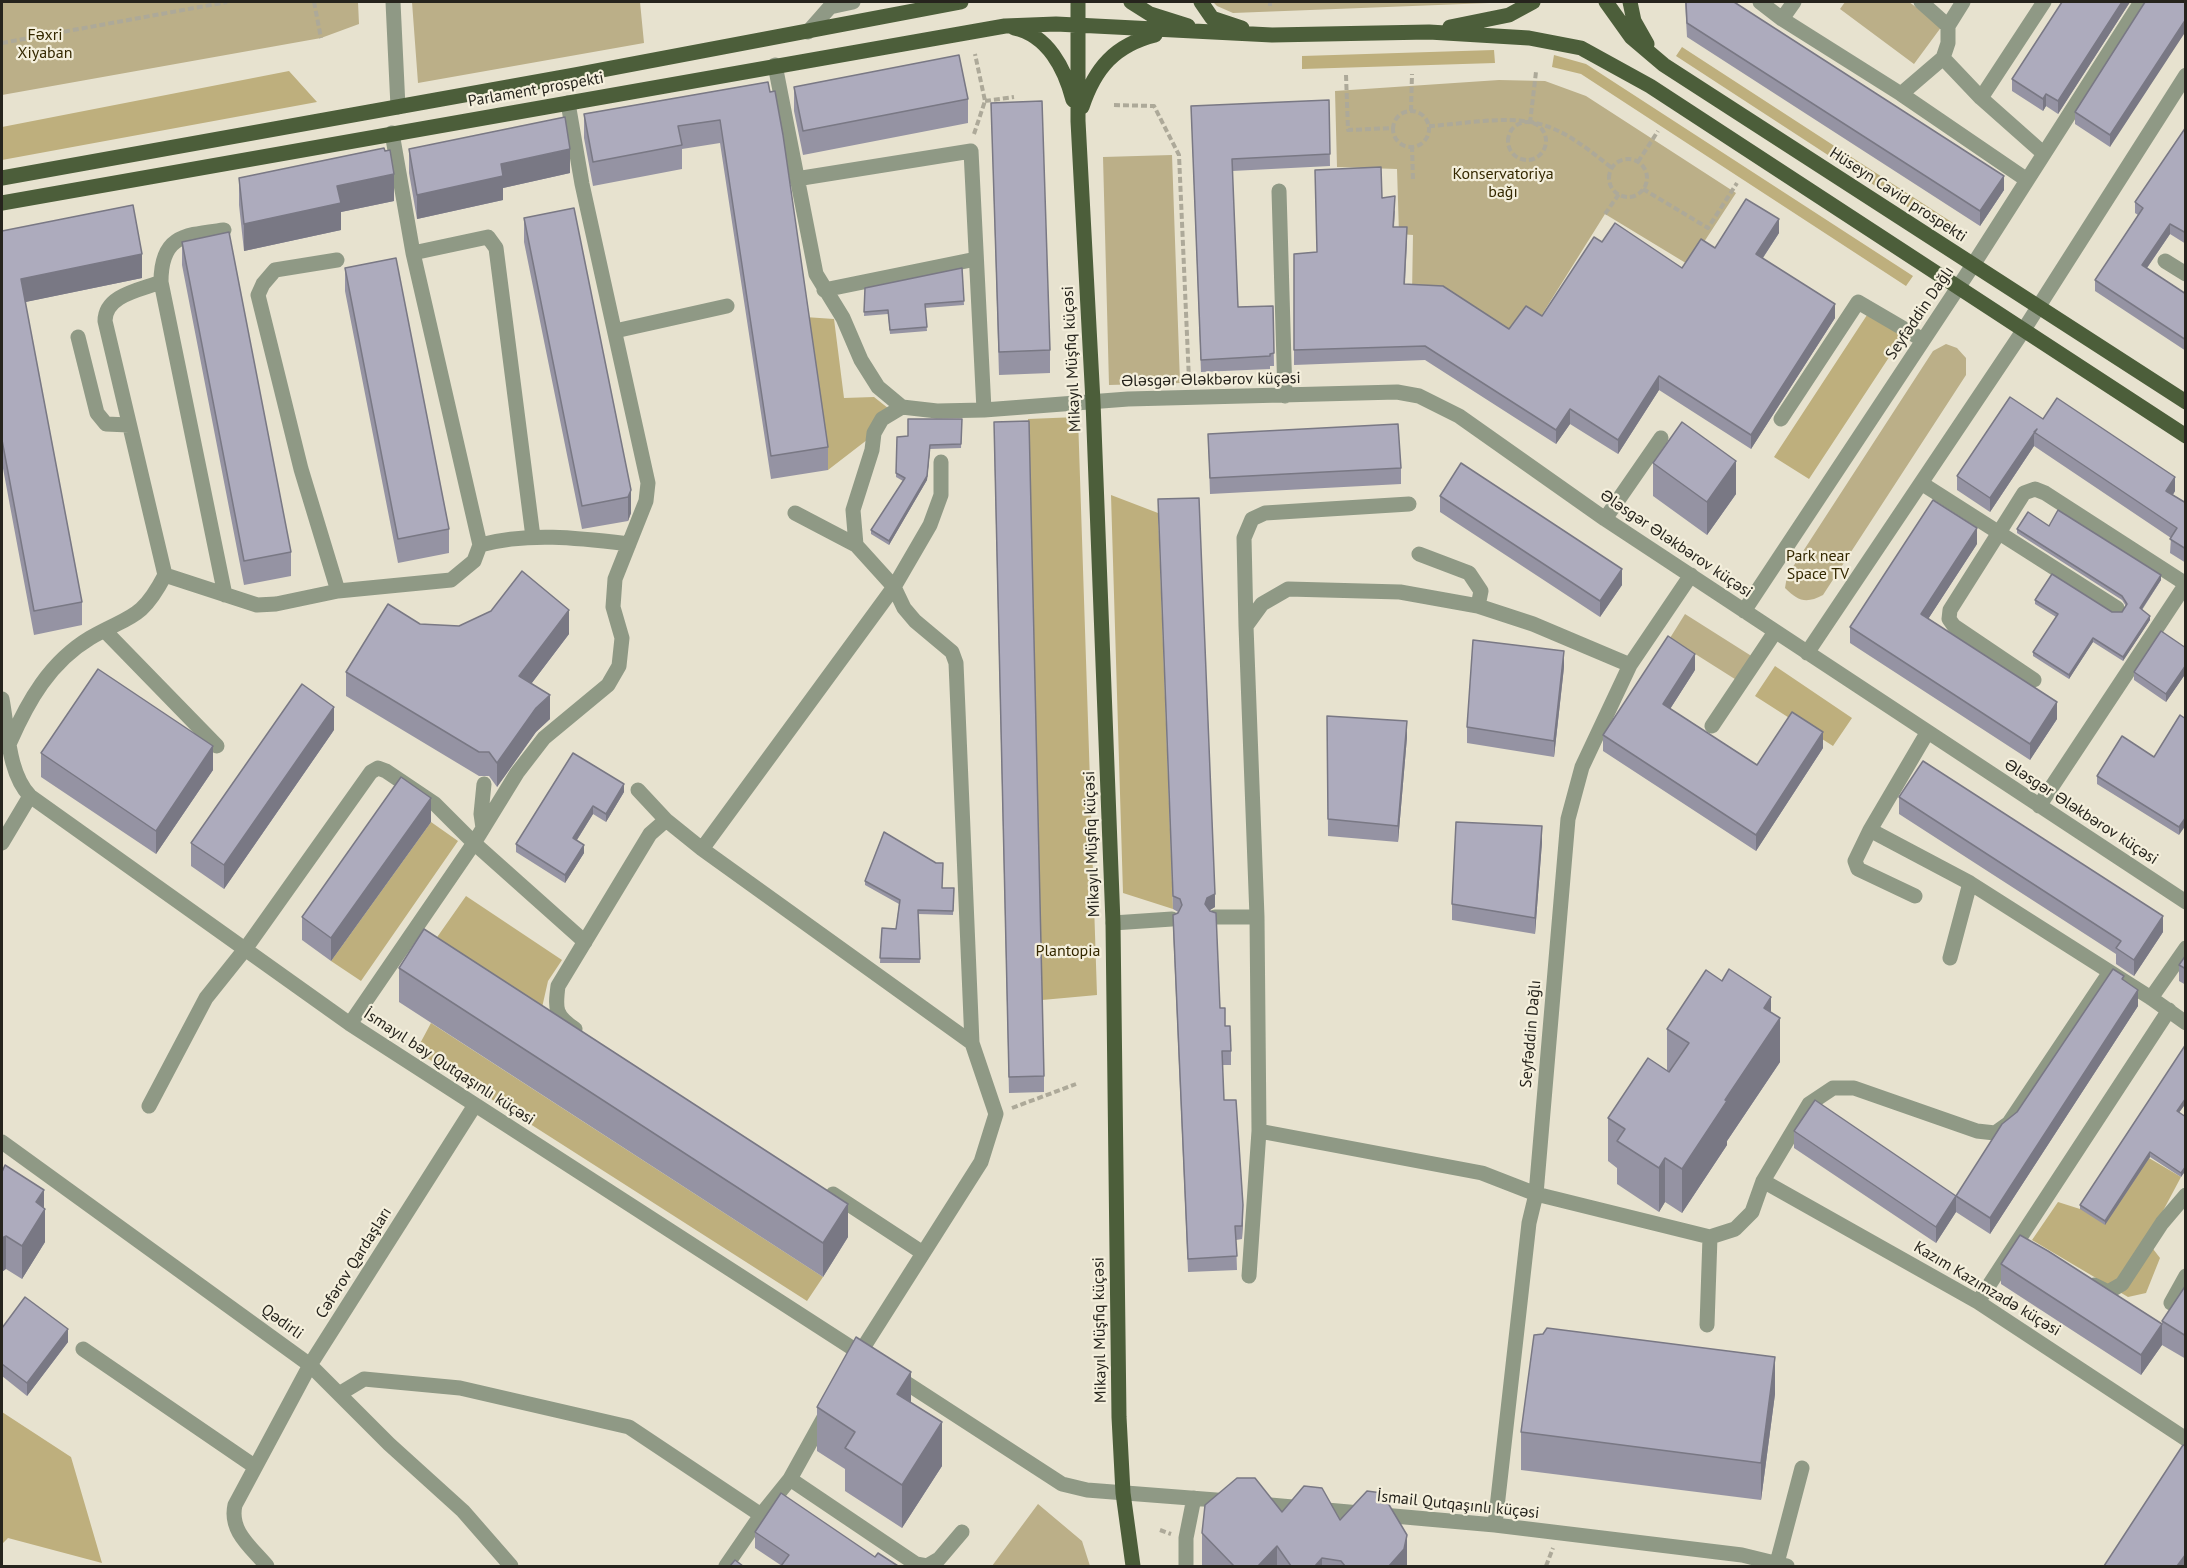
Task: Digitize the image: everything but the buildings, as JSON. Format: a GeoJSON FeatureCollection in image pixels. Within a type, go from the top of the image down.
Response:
{"type":"FeatureCollection","features":[{"type":"Feature","properties":{"kind":"main road","name":"Parlament prospekti"},"geometry":{"type":"LineString","coordinates":[[2,178],[808,32],[961,2]]}},
{"type":"Feature","properties":{"kind":"main road"},"geometry":{"type":"LineString","coordinates":[[1078,2],[1078,121]]}},
{"type":"Feature","properties":{"kind":"main road"},"geometry":{"type":"LineString","coordinates":[[1131,2],[1150,14],[1167,20],[1225,34],[1429,32],[1556,41],[1581,48],[1602,57],[1650,86],[2186,435]]}},
{"type":"Feature","properties":{"kind":"main road"},"geometry":{"type":"LineString","coordinates":[[1202,2],[1212,18],[1223,23],[1272,35]]}},
{"type":"Feature","properties":{"kind":"main road"},"geometry":{"type":"LineString","coordinates":[[1429,32],[1509,15],[1533,2]]}},
{"type":"Feature","properties":{"kind":"main road","name":"Hüseyn Cavid prospekti"},"geometry":{"type":"LineString","coordinates":[[1606,2],[1631,37],[1664,64],[2186,402]]}},
{"type":"Feature","properties":{"kind":"main road"},"geometry":{"type":"LineString","coordinates":[[1630,2],[1639,31],[1664,64]]}},
{"type":"Feature","properties":{"kind":"main road","name":"Parlament prospekti"},"geometry":{"type":"LineString","coordinates":[[2,203],[1005,26],[1078,26],[1225,34]]}},
{"type":"Feature","properties":{"kind":"main road"},"geometry":{"type":"LineString","coordinates":[[1005,26],[1033,35],[1052,52],[1067,80],[1078,121]]}},
{"type":"Feature","properties":{"kind":"main road"},"geometry":{"type":"LineString","coordinates":[[1078,121],[1088,90],[1099,70],[1112,54],[1138,40],[1170,31]]}},
{"type":"Feature","properties":{"kind":"main road","name":"Mikayıl Müşfiq küçəsi"},"geometry":{"type":"LineString","coordinates":[[1078,121],[1093,402],[1113,923],[1119,1417],[1123,1493],[1133,1566]]}},
{"type":"Feature","properties":{"kind":"street"},"geometry":{"type":"LineString","coordinates":[[393,2],[398,107]]}},
{"type":"Feature","properties":{"kind":"street"},"geometry":{"type":"LineString","coordinates":[[808,32],[830,7],[853,2]]}},
{"type":"Feature","properties":{"kind":"street"},"geometry":{"type":"LineString","coordinates":[[1760,2],[1782,19],[1901,94],[2027,180]]}},
{"type":"Feature","properties":{"kind":"street"},"geometry":{"type":"LineString","coordinates":[[1782,19],[1794,2]]}},
{"type":"Feature","properties":{"kind":"street"},"geometry":{"type":"LineString","coordinates":[[1921,2],[1948,26]]}},
{"type":"Feature","properties":{"kind":"street"},"geometry":{"type":"LineString","coordinates":[[1901,94],[1943,58],[1948,43],[1948,26],[1963,2]]}},
{"type":"Feature","properties":{"kind":"street"},"geometry":{"type":"LineString","coordinates":[[1981,98],[2044,2]]}},
{"type":"Feature","properties":{"kind":"street","name":"Seyfəddin Dağlı"},"geometry":{"type":"LineString","coordinates":[[1744,611],[1973,265],[2141,2]]}},
{"type":"Feature","properties":{"kind":"street"},"geometry":{"type":"LineString","coordinates":[[1943,58],[1981,98],[2043,153]]}},
{"type":"Feature","properties":{"kind":"street"},"geometry":{"type":"LineString","coordinates":[[775,65],[816,274],[843,318],[858,353],[878,387],[902,407],[882,419],[874,433],[872,450],[853,510],[856,545]]}},
{"type":"Feature","properties":{"kind":"street"},"geometry":{"type":"LineString","coordinates":[[1807,653],[2039,307],[2186,75]]}},
{"type":"Feature","properties":{"kind":"street"},"geometry":{"type":"LineString","coordinates":[[350,1024],[474,843],[517,773],[544,738],[608,685],[619,666],[622,638],[613,607],[615,579],[645,501],[648,483],[582,184],[568,103]]}},
{"type":"Feature","properties":{"kind":"street"},"geometry":{"type":"LineString","coordinates":[[165,575],[257,605],[276,604],[338,591],[451,580],[474,561],[480,545],[413,254],[392,133]]}},
{"type":"Feature","properties":{"kind":"street"},"geometry":{"type":"LineString","coordinates":[[796,179],[971,151],[984,410]]}},
{"type":"Feature","properties":{"kind":"street"},"geometry":{"type":"LineString","coordinates":[[1279,191],[1285,396]]}},
{"type":"Feature","properties":{"kind":"street"},"geometry":{"type":"LineString","coordinates":[[224,231],[184,235],[171,244],[163,256],[161,282],[225,595]]}},
{"type":"Feature","properties":{"kind":"street"},"geometry":{"type":"LineString","coordinates":[[413,254],[488,237],[496,248],[533,537]]}},
{"type":"Feature","properties":{"kind":"street"},"geometry":{"type":"LineString","coordinates":[[824,290],[976,259]]}},
{"type":"Feature","properties":{"kind":"street"},"geometry":{"type":"LineString","coordinates":[[337,260],[275,270],[263,284],[258,295],[301,469],[338,591]]}},
{"type":"Feature","properties":{"kind":"street"},"geometry":{"type":"LineString","coordinates":[[2165,261],[2186,274]]}},
{"type":"Feature","properties":{"kind":"street"},"geometry":{"type":"LineString","coordinates":[[10,742],[27,704],[49,672],[89,639],[135,617],[156,591],[165,575],[105,321],[105,312],[112,302],[161,282]]}},
{"type":"Feature","properties":{"kind":"street"},"geometry":{"type":"LineString","coordinates":[[1781,419],[1858,302],[1923,340]]}},
{"type":"Feature","properties":{"kind":"street"},"geometry":{"type":"LineString","coordinates":[[615,331],[727,306]]}},
{"type":"Feature","properties":{"kind":"street"},"geometry":{"type":"LineString","coordinates":[[78,337],[97,413],[106,424],[129,425]]}},
{"type":"Feature","properties":{"kind":"street","name":"Ələsgər Ələkbərov küçəsi"},"geometry":{"type":"LineString","coordinates":[[902,407],[937,411],[1093,402],[1397,392],[1419,396],[1459,416],[1605,519],[2186,902]]}},
{"type":"Feature","properties":{"kind":"street"},"geometry":{"type":"LineString","coordinates":[[1605,519],[1661,438]]}},
{"type":"Feature","properties":{"kind":"street"},"geometry":{"type":"LineString","coordinates":[[702,849],[894,587],[930,525],[941,495],[941,462]]}},
{"type":"Feature","properties":{"kind":"street"},"geometry":{"type":"LineString","coordinates":[[1922,483],[1998,534],[2117,608]]}},
{"type":"Feature","properties":{"kind":"street"},"geometry":{"type":"LineString","coordinates":[[2034,680],[1954,626],[1949,619],[1950,610],[2024,493],[2035,489],[2045,493],[2186,584],[2039,806]]}},
{"type":"Feature","properties":{"kind":"street"},"geometry":{"type":"LineString","coordinates":[[1249,1276],[1260,1131],[1257,916],[1244,538],[1252,519],[1265,513],[1409,504]]}},
{"type":"Feature","properties":{"kind":"street"},"geometry":{"type":"LineString","coordinates":[[795,513],[856,545],[894,587],[909,614],[952,652],[957,663],[972,1043],[996,1114],[981,1162],[848,1374]]}},
{"type":"Feature","properties":{"kind":"street"},"geometry":{"type":"LineString","coordinates":[[480,545],[504,539],[533,537],[563,537],[628,544]]}},
{"type":"Feature","properties":{"kind":"street"},"geometry":{"type":"LineString","coordinates":[[1419,554],[1469,573],[1481,591],[1478,606]]}},
{"type":"Feature","properties":{"kind":"street","name":"Seyfəddin Dağlı"},"geometry":{"type":"LineString","coordinates":[[1495,1525],[1529,1222],[1536,1194],[1568,819],[1582,767],[1630,665],[1691,576]]}},
{"type":"Feature","properties":{"kind":"street"},"geometry":{"type":"LineString","coordinates":[[1246,626],[1262,604],[1288,589],[1400,592],[1478,606],[1533,624],[1630,665]]}},
{"type":"Feature","properties":{"kind":"street"},"geometry":{"type":"LineString","coordinates":[[105,631],[217,746]]}},
{"type":"Feature","properties":{"kind":"street"},"geometry":{"type":"LineString","coordinates":[[1712,726],[1775,632]]}},
{"type":"Feature","properties":{"kind":"street"},"geometry":{"type":"LineString","coordinates":[[2,699],[21,786],[30,796],[2,843]]}},
{"type":"Feature","properties":{"kind":"street"},"geometry":{"type":"LineString","coordinates":[[1915,896],[1858,869],[1855,861],[1870,830],[1928,733]]}},
{"type":"Feature","properties":{"kind":"street"},"geometry":{"type":"LineString","coordinates":[[149,1106],[206,998],[246,948],[371,772],[378,768],[435,804],[474,843],[585,942]]}},
{"type":"Feature","properties":{"kind":"street"},"geometry":{"type":"LineString","coordinates":[[483,828],[481,814],[484,784]]}},
{"type":"Feature","properties":{"kind":"street"},"geometry":{"type":"LineString","coordinates":[[638,790],[666,820],[702,849],[972,1043]]}},
{"type":"Feature","properties":{"kind":"street","name":"İsmayıl bəy Qutqaşınlı küçəsi"},"geometry":{"type":"LineString","coordinates":[[30,796],[350,1024],[1050,1478],[1080,1489],[1123,1493]]}},
{"type":"Feature","properties":{"kind":"street"},"geometry":{"type":"LineString","coordinates":[[591,1039],[560,1020],[555,1004],[558,986],[651,834],[666,820]]}},
{"type":"Feature","properties":{"kind":"street"},"geometry":{"type":"LineString","coordinates":[[1870,830],[1970,884],[2151,998],[2186,1023]]}},
{"type":"Feature","properties":{"kind":"street"},"geometry":{"type":"LineString","coordinates":[[1950,958],[1970,884]]}},
{"type":"Feature","properties":{"kind":"street"},"geometry":{"type":"LineString","coordinates":[[1215,917],[1257,916]]}},
{"type":"Feature","properties":{"kind":"street"},"geometry":{"type":"LineString","coordinates":[[1113,923],[1172,919]]}},
{"type":"Feature","properties":{"kind":"street"},"geometry":{"type":"LineString","coordinates":[[2151,998],[2186,948]]}},
{"type":"Feature","properties":{"kind":"street"},"geometry":{"type":"LineString","coordinates":[[1260,1131],[1482,1173],[1536,1194],[1710,1237],[1735,1229],[1752,1212],[1763,1181],[1809,1104],[1833,1088],[1854,1088],[1977,1131],[1995,1133],[2009,1123],[2110,972]]}},
{"type":"Feature","properties":{"kind":"street"},"geometry":{"type":"LineString","coordinates":[[1978,1302],[2021,1246],[2169,1010]]}},
{"type":"Feature","properties":{"kind":"street","name":"Cəfərov Qardaşları"},"geometry":{"type":"LineString","coordinates":[[267,1566],[236,1529],[232,1517],[236,1505],[254,1466],[310,1365],[475,1105]]}},
{"type":"Feature","properties":{"kind":"street","name":"Qədirli"},"geometry":{"type":"LineString","coordinates":[[2,1142],[310,1365],[463,1511],[511,1566]]}},
{"type":"Feature","properties":{"kind":"street","name":"Kazım Kazımzadə küçəsi"},"geometry":{"type":"LineString","coordinates":[[1763,1181],[1978,1302],[2186,1439]]}},
{"type":"Feature","properties":{"kind":"street"},"geometry":{"type":"LineString","coordinates":[[823,1188],[923,1253]]}},
{"type":"Feature","properties":{"kind":"street"},"geometry":{"type":"LineString","coordinates":[[2076,1277],[2108,1292],[2122,1284],[2162,1223],[2186,1195]]}},
{"type":"Feature","properties":{"kind":"street"},"geometry":{"type":"LineString","coordinates":[[1707,1325],[1710,1237]]}},
{"type":"Feature","properties":{"kind":"street"},"geometry":{"type":"LineString","coordinates":[[2171,1303],[2186,1276]]}},
{"type":"Feature","properties":{"kind":"street"},"geometry":{"type":"LineString","coordinates":[[83,1348],[254,1466]]}},
{"type":"Feature","properties":{"kind":"street"},"geometry":{"type":"LineString","coordinates":[[1513,1361],[1530,1362]]}},
{"type":"Feature","properties":{"kind":"street"},"geometry":{"type":"LineString","coordinates":[[339,1394],[364,1379],[460,1388],[629,1427],[761,1515]]}},
{"type":"Feature","properties":{"kind":"street"},"geometry":{"type":"LineString","coordinates":[[726,1566],[761,1515],[790,1479],[831,1405]]}},
{"type":"Feature","properties":{"kind":"street"},"geometry":{"type":"LineString","coordinates":[[1782,1565],[1802,1468]]}},
{"type":"Feature","properties":{"kind":"street"},"geometry":{"type":"LineString","coordinates":[[790,1479],[915,1564],[927,1566],[939,1560],[962,1532]]}},
{"type":"Feature","properties":{"kind":"street","name":"İsmail Qutqaşınlı küçəsi"},"geometry":{"type":"LineString","coordinates":[[1123,1493],[1495,1525],[1742,1555],[1782,1565]]}},
{"type":"Feature","properties":{"kind":"street"},"geometry":{"type":"LineString","coordinates":[[1186,1566],[1186,1538],[1194,1498]]}},
{"type":"Feature","properties":{"kind":"path"},"geometry":{"type":"LineString","coordinates":[[2,43],[227,2]]}},
{"type":"Feature","properties":{"kind":"path"},"geometry":{"type":"LineString","coordinates":[[314,2],[321,38]]}},
{"type":"Feature","properties":{"kind":"path"},"geometry":{"type":"LineString","coordinates":[[971,151],[977,123],[986,101],[975,54]]}},
{"type":"Feature","properties":{"kind":"path"},"geometry":{"type":"LineString","coordinates":[[1530,123],[1536,72]]}},
{"type":"Feature","properties":{"kind":"path"},"geometry":{"type":"LineString","coordinates":[[1411,111],[1412,74]]}},
{"type":"Feature","properties":{"kind":"path"},"geometry":{"type":"LineString","coordinates":[[1346,75],[1348,130],[1394,128]]}},
{"type":"Feature","properties":{"kind":"path"},"geometry":{"type":"LineString","coordinates":[[986,101],[1014,97]]}},
{"type":"Feature","properties":{"kind":"path"},"geometry":{"type":"LineString","coordinates":[[1114,105],[1154,106],[1179,155],[1189,387]]}},
{"type":"Feature","properties":{"kind":"path"},"geometry":{"type":"LineString","coordinates":[[1411,111],[1421,114],[1429,126],[1423,142],[1412,146],[1397,139],[1394,128],[1399,116],[1411,111]]}},
{"type":"Feature","properties":{"kind":"path"},"geometry":{"type":"LineString","coordinates":[[1429,126],[1502,121],[1545,125],[1567,135],[1612,168]]}},
{"type":"Feature","properties":{"kind":"path"},"geometry":{"type":"LineString","coordinates":[[1530,123],[1540,128],[1545,145],[1538,155],[1526,159],[1519,158],[1510,149],[1508,138],[1514,127],[1530,123]]}},
{"type":"Feature","properties":{"kind":"path"},"geometry":{"type":"LineString","coordinates":[[1638,162],[1658,131]]}},
{"type":"Feature","properties":{"kind":"path"},"geometry":{"type":"LineString","coordinates":[[1412,146],[1413,181]]}},
{"type":"Feature","properties":{"kind":"path"},"geometry":{"type":"LineString","coordinates":[[1627,159],[1638,162],[1647,177],[1644,189],[1632,196],[1619,194],[1609,180],[1612,168],[1627,159]]}},
{"type":"Feature","properties":{"kind":"path"},"geometry":{"type":"LineString","coordinates":[[1644,189],[1708,228],[1737,183]]}},
{"type":"Feature","properties":{"kind":"path"},"geometry":{"type":"LineString","coordinates":[[1605,214],[1619,194]]}},
{"type":"Feature","properties":{"kind":"path"},"geometry":{"type":"LineString","coordinates":[[996,1114],[1076,1084]]}},
{"type":"Feature","properties":{"kind":"green space","name":"Fəxri Xiyaban"},"geometry":{"type":"Polygon","coordinates":[[[2,2],[358,2],[359,24],[321,38],[2,95],[2,2]]]}},
{"type":"Feature","properties":{"kind":"green space"},"geometry":{"type":"Polygon","coordinates":[[[412,2],[640,2],[644,43],[418,83],[412,2]]]}},
{"type":"Feature","properties":{"kind":"green space"},"geometry":{"type":"Polygon","coordinates":[[[1213,2],[1515,2],[1233,13],[1213,2]]]}},
{"type":"Feature","properties":{"kind":"green space"},"geometry":{"type":"Polygon","coordinates":[[[1845,2],[1909,2],[1942,26],[1914,64],[1840,9],[1845,2]]]}},
{"type":"Feature","properties":{"kind":"green space"},"geometry":{"type":"Polygon","coordinates":[[[1682,47],[1953,223],[1946,232],[1676,56],[1682,47]]]}},
{"type":"Feature","properties":{"kind":"green space"},"geometry":{"type":"Polygon","coordinates":[[[1494,50],[1495,63],[1302,69],[1302,56],[1494,50]]]}},
{"type":"Feature","properties":{"kind":"green space"},"geometry":{"type":"Polygon","coordinates":[[[1554,55],[1586,64],[1913,276],[1906,286],[1581,74],[1552,67],[1554,55]]]}},
{"type":"Feature","properties":{"kind":"green space"},"geometry":{"type":"Polygon","coordinates":[[[289,71],[317,102],[2,160],[2,127],[289,71]]]}},
{"type":"Feature","properties":{"kind":"green space","name":"Konservatoriya bağı"},"geometry":{"type":"Polygon","coordinates":[[[1499,80],[1545,81],[1586,96],[1736,193],[1689,265],[1605,214],[1538,321],[1508,333],[1412,294],[1413,235],[1399,234],[1397,169],[1337,167],[1335,91],[1499,80]]]}},
{"type":"Feature","properties":{"kind":"green space"},"geometry":{"type":"Polygon","coordinates":[[[1172,155],[1180,383],[1109,385],[1103,157],[1172,155]]]}},
{"type":"Feature","properties":{"kind":"green space"},"geometry":{"type":"Polygon","coordinates":[[[1867,315],[1903,336],[1809,479],[1774,457],[1867,315]]]}},
{"type":"Feature","properties":{"kind":"green space"},"geometry":{"type":"Polygon","coordinates":[[[805,317],[834,319],[844,398],[874,397],[898,416],[828,470],[805,317]]]}},
{"type":"Feature","properties":{"kind":"green space","name":"Park near Space TV"},"geometry":{"type":"Polygon","coordinates":[[[1946,344],[1957,348],[1966,358],[1966,375],[1823,595],[1812,600],[1802,600],[1794,596],[1785,588],[1787,576],[1933,351],[1946,344]]]}},
{"type":"Feature","properties":{"kind":"green space","name":"Plantopia"},"geometry":{"type":"Polygon","coordinates":[[[1078,417],[1097,995],[1042,1000],[1028,419],[1078,417]]]}},
{"type":"Feature","properties":{"kind":"green space"},"geometry":{"type":"Polygon","coordinates":[[[1111,495],[1158,513],[1173,909],[1123,893],[1111,495]]]}},
{"type":"Feature","properties":{"kind":"green space"},"geometry":{"type":"Polygon","coordinates":[[[1685,614],[1753,657],[1738,681],[1670,638],[1685,614]]]}},
{"type":"Feature","properties":{"kind":"green space"},"geometry":{"type":"Polygon","coordinates":[[[1775,666],[1852,718],[1833,746],[1755,696],[1775,666]]]}},
{"type":"Feature","properties":{"kind":"green space"},"geometry":{"type":"Polygon","coordinates":[[[431,822],[458,841],[361,981],[331,961],[431,822]]]}},
{"type":"Feature","properties":{"kind":"green space"},"geometry":{"type":"Polygon","coordinates":[[[466,896],[562,960],[548,981],[541,1012],[433,943],[466,896]]]}},
{"type":"Feature","properties":{"kind":"green space"},"geometry":{"type":"Polygon","coordinates":[[[431,1023],[823,1277],[807,1301],[416,1051],[431,1023]]]}},
{"type":"Feature","properties":{"kind":"green space"},"geometry":{"type":"Polygon","coordinates":[[[2149,1158],[2181,1177],[2147,1241],[2160,1258],[2146,1293],[2128,1297],[2032,1240],[2058,1202],[2080,1209],[2149,1158]]]}},
{"type":"Feature","properties":{"kind":"green space"},"geometry":{"type":"Polygon","coordinates":[[[2,1412],[71,1457],[102,1563],[8,1538],[2,1544],[2,1412]]]}},
{"type":"Feature","properties":{"kind":"green space"},"geometry":{"type":"Polygon","coordinates":[[[1038,1504],[1082,1541],[1090,1566],[992,1566],[1038,1504]]]}}]}
